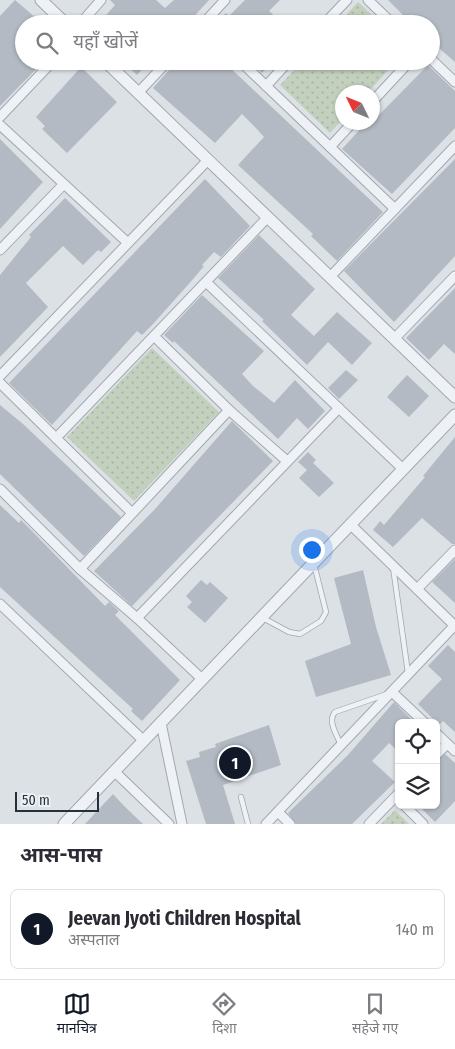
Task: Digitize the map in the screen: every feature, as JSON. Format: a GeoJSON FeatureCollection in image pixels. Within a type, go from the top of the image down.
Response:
{"type":"FeatureCollection","features":[{"type":"Feature","properties":{"kind":"street"},"geometry":{"type":"LineString","coordinates":[[41,0],[57,15]]}},
{"type":"Feature","properties":{"kind":"street"},"geometry":{"type":"LineString","coordinates":[[88,15],[102,0]]}},
{"type":"Feature","properties":{"kind":"street"},"geometry":{"type":"LineString","coordinates":[[211,15],[225,0]]}},
{"type":"Feature","properties":{"kind":"street"},"geometry":{"type":"LineString","coordinates":[[333,15],[347,0]]}},
{"type":"Feature","properties":{"kind":"street"},"geometry":{"type":"LineString","coordinates":[[368,0],[384,15]]}},
{"type":"Feature","properties":{"kind":"street"},"geometry":{"type":"LineString","coordinates":[[440,68],[455,82]]}},
{"type":"Feature","properties":{"kind":"street"},"geometry":{"type":"LineString","coordinates":[[0,117],[44,70]]}},
{"type":"Feature","properties":{"kind":"street"},"geometry":{"type":"LineString","coordinates":[[114,70],[455,397]]}},
{"type":"Feature","properties":{"kind":"street"},"geometry":{"type":"LineString","coordinates":[[138,93],[160,70]]}},
{"type":"Feature","properties":{"kind":"street"},"geometry":{"type":"LineString","coordinates":[[249,70],[395,209]]}},
{"type":"Feature","properties":{"kind":"street"},"geometry":{"type":"LineString","coordinates":[[266,86],[281,70]]}},
{"type":"Feature","properties":{"kind":"street"},"geometry":{"type":"LineString","coordinates":[[380,93],[402,70]]}},
{"type":"Feature","properties":{"kind":"street"},"geometry":{"type":"LineString","coordinates":[[0,126],[128,243]]}},
{"type":"Feature","properties":{"kind":"street"},"geometry":{"type":"LineString","coordinates":[[330,147],[346,130]]}},
{"type":"Feature","properties":{"kind":"street"},"geometry":{"type":"LineString","coordinates":[[330,278],[455,146]]}},
{"type":"Feature","properties":{"kind":"street"},"geometry":{"type":"LineString","coordinates":[[0,376],[208,160]]}},
{"type":"Feature","properties":{"kind":"street"},"geometry":{"type":"LineString","coordinates":[[0,250],[63,185]]}},
{"type":"Feature","properties":{"kind":"street"},"geometry":{"type":"LineString","coordinates":[[56,438],[268,217]]}},
{"type":"Feature","properties":{"kind":"street"},"geometry":{"type":"LineString","coordinates":[[394,339],[455,276]]}},
{"type":"Feature","properties":{"kind":"street"},"geometry":{"type":"LineString","coordinates":[[206,282],[403,469]]}},
{"type":"Feature","properties":{"kind":"street"},"geometry":{"type":"LineString","coordinates":[[154,336],[229,410],[287,461]]}},
{"type":"Feature","properties":{"kind":"street"},"geometry":{"type":"LineString","coordinates":[[0,383],[132,512]]}},
{"type":"Feature","properties":{"kind":"street"},"geometry":{"type":"LineString","coordinates":[[137,618],[339,408]]}},
{"type":"Feature","properties":{"kind":"street"},"geometry":{"type":"LineString","coordinates":[[80,569],[229,410]]}},
{"type":"Feature","properties":{"kind":"street"},"geometry":{"type":"LineString","coordinates":[[64,824],[455,415]]}},
{"type":"Feature","properties":{"kind":"street"},"geometry":{"type":"LineString","coordinates":[[0,489],[80,569],[137,618],[202,679]]}},
{"type":"Feature","properties":{"kind":"street"},"geometry":{"type":"LineString","coordinates":[[266,824],[455,626],[350,524]]}},
{"type":"Feature","properties":{"kind":"street"},"geometry":{"type":"LineString","coordinates":[[417,589],[455,550]]}},
{"type":"Feature","properties":{"kind":"street"},"geometry":{"type":"LineString","coordinates":[[0,604],[144,741]]}},
{"type":"Feature","properties":{"kind":"street"},"geometry":{"type":"LineString","coordinates":[[392,692],[421,719]]}},
{"type":"Feature","properties":{"kind":"street"},"geometry":{"type":"LineString","coordinates":[[160,723],[182,824]]}},
{"type":"Feature","properties":{"kind":"street"},"geometry":{"type":"LineString","coordinates":[[440,738],[455,751]]}},
{"type":"Feature","properties":{"kind":"street"},"geometry":{"type":"LineString","coordinates":[[440,751],[447,744]]}},
{"type":"Feature","properties":{"kind":"street"},"geometry":{"type":"LineString","coordinates":[[114,771],[169,824]]}},
{"type":"Feature","properties":{"kind":"street"},"geometry":{"type":"LineString","coordinates":[[369,824],[395,800]]}},
{"type":"Feature","properties":{"kind":"street"},"geometry":{"type":"LineString","coordinates":[[408,809],[423,824]]}},
{"type":"Feature","properties":{"kind":"street"},"geometry":{"type":"LineString","coordinates":[[278,812],[290,824]]}},
{"type":"Feature","properties":{"kind":"lane"},"geometry":{"type":"LineString","coordinates":[[262,617],[289,632],[300,634],[322,622],[326,612],[314,563]]}},
{"type":"Feature","properties":{"kind":"lane"},"geometry":{"type":"LineString","coordinates":[[393,566],[408,675]]}},
{"type":"Feature","properties":{"kind":"lane"},"geometry":{"type":"LineString","coordinates":[[341,745],[331,721],[335,712],[392,692]]}},
{"type":"Feature","properties":{"kind":"lane"},"geometry":{"type":"LineString","coordinates":[[241,797],[248,824]]}},
{"type":"Feature","properties":{"kind":"green space"},"geometry":{"type":"Polygon","coordinates":[[[358,2],[372,15],[346,15],[358,2]]]}},
{"type":"Feature","properties":{"kind":"green space"},"geometry":{"type":"Polygon","coordinates":[[[294,70],[389,70],[375,85],[335,85],[335,128],[330,133],[280,85],[294,70]]]}},
{"type":"Feature","properties":{"kind":"green space"},"geometry":{"type":"Polygon","coordinates":[[[152,348],[219,412],[134,501],[67,437],[152,348]]]}},
{"type":"Feature","properties":{"kind":"green space"},"geometry":{"type":"Polygon","coordinates":[[[395,810],[409,824],[381,824],[395,810]]]}},
{"type":"Feature","properties":{"kind":"building"},"geometry":{"type":"Polygon","coordinates":[[[15,0],[32,15],[15,15],[15,70],[35,70],[0,106],[0,16],[15,0]]]}},
{"type":"Feature","properties":{"kind":"building"},"geometry":{"type":"Polygon","coordinates":[[[110,0],[156,0],[165,8],[174,0],[209,0],[195,15],[106,15],[115,5],[110,0]]]}},
{"type":"Feature","properties":{"kind":"building"},"geometry":{"type":"Polygon","coordinates":[[[245,0],[280,0],[269,11],[273,15],[230,15],[245,0]]]}},
{"type":"Feature","properties":{"kind":"building"},"geometry":{"type":"Polygon","coordinates":[[[388,0],[455,0],[455,62],[440,49],[440,15],[403,15],[388,0]]]}},
{"type":"Feature","properties":{"kind":"building"},"geometry":{"type":"Polygon","coordinates":[[[78,70],[84,70],[117,102],[67,153],[42,129],[45,126],[36,117],[78,70]]]}},
{"type":"Feature","properties":{"kind":"building"},"geometry":{"type":"Polygon","coordinates":[[[132,70],[142,70],[137,75],[132,70]]]}},
{"type":"Feature","properties":{"kind":"building"},"geometry":{"type":"Polygon","coordinates":[[[169,70],[233,70],[383,212],[337,261],[311,236],[313,234],[238,165],[264,137],[242,114],[215,143],[153,88],[169,70]]]}},
{"type":"Feature","properties":{"kind":"building"},"geometry":{"type":"Polygon","coordinates":[[[423,70],[433,70],[455,91],[455,128],[392,194],[342,149],[359,130],[380,130],[380,114],[423,70]]]}},
{"type":"Feature","properties":{"kind":"building"},"geometry":{"type":"Polygon","coordinates":[[[0,139],[43,182],[0,229],[0,139]]]}},
{"type":"Feature","properties":{"kind":"building"},"geometry":{"type":"Polygon","coordinates":[[[455,159],[455,256],[394,322],[344,271],[455,159]]]}},
{"type":"Feature","properties":{"kind":"building"},"geometry":{"type":"Polygon","coordinates":[[[205,179],[250,226],[221,257],[214,252],[202,265],[204,266],[194,278],[153,324],[142,335],[137,331],[52,425],[9,383],[205,179]]]}},
{"type":"Feature","properties":{"kind":"building"},"geometry":{"type":"Polygon","coordinates":[[[65,198],[111,242],[101,252],[98,250],[83,265],[63,246],[26,283],[48,307],[0,357],[0,275],[31,237],[29,235],[65,198]]]}},
{"type":"Feature","properties":{"kind":"building"},"geometry":{"type":"Polygon","coordinates":[[[259,235],[315,289],[291,315],[314,336],[337,312],[372,343],[352,365],[328,342],[307,365],[262,321],[264,320],[218,278],[259,235]]]}},
{"type":"Feature","properties":{"kind":"building"},"geometry":{"type":"Polygon","coordinates":[[[455,288],[455,354],[444,344],[429,360],[406,338],[455,288]]]}},
{"type":"Feature","properties":{"kind":"building"},"geometry":{"type":"Polygon","coordinates":[[[202,295],[264,351],[242,374],[253,386],[274,403],[295,380],[325,411],[308,429],[297,418],[278,439],[174,341],[173,343],[164,335],[202,295]]]}},
{"type":"Feature","properties":{"kind":"building"},"geometry":{"type":"Polygon","coordinates":[[[346,370],[358,380],[339,399],[328,388],[346,370]]]}},
{"type":"Feature","properties":{"kind":"building"},"geometry":{"type":"Polygon","coordinates":[[[407,375],[429,396],[409,417],[387,397],[407,375]]]}},
{"type":"Feature","properties":{"kind":"building"},"geometry":{"type":"Polygon","coordinates":[[[0,405],[23,424],[121,517],[84,556],[0,474],[0,405]]]}},
{"type":"Feature","properties":{"kind":"building"},"geometry":{"type":"Polygon","coordinates":[[[232,421],[273,461],[132,606],[94,571],[155,509],[232,421]]]}},
{"type":"Feature","properties":{"kind":"building"},"geometry":{"type":"Polygon","coordinates":[[[455,437],[455,544],[452,544],[422,518],[393,547],[373,530],[380,521],[384,525],[425,477],[423,476],[455,437]]]}},
{"type":"Feature","properties":{"kind":"building"},"geometry":{"type":"Polygon","coordinates":[[[308,452],[316,460],[313,463],[334,483],[319,497],[299,478],[307,470],[298,462],[308,452]]]}},
{"type":"Feature","properties":{"kind":"building"},"geometry":{"type":"Polygon","coordinates":[[[0,505],[19,523],[21,520],[105,606],[109,602],[119,611],[115,615],[180,680],[142,721],[131,711],[133,709],[0,587],[0,505]]]}},
{"type":"Feature","properties":{"kind":"building"},"geometry":{"type":"Polygon","coordinates":[[[455,559],[455,603],[432,582],[455,559]]]}},
{"type":"Feature","properties":{"kind":"building"},"geometry":{"type":"Polygon","coordinates":[[[363,570],[376,627],[391,675],[316,697],[305,661],[351,644],[334,578],[363,570]]]}},
{"type":"Feature","properties":{"kind":"building"},"geometry":{"type":"Polygon","coordinates":[[[201,580],[207,585],[210,582],[228,598],[205,623],[187,607],[192,602],[186,596],[201,580]]]}},
{"type":"Feature","properties":{"kind":"building"},"geometry":{"type":"Polygon","coordinates":[[[448,645],[455,652],[455,732],[443,721],[440,724],[440,719],[433,719],[418,704],[442,679],[428,666],[448,645]]]}},
{"type":"Feature","properties":{"kind":"building"},"geometry":{"type":"Polygon","coordinates":[[[394,702],[411,719],[395,719],[395,748],[389,743],[372,761],[395,782],[352,824],[296,824],[288,813],[348,755],[394,702]]]}},
{"type":"Feature","properties":{"kind":"building"},"geometry":{"type":"Polygon","coordinates":[[[269,725],[281,765],[223,785],[235,824],[206,824],[186,761],[200,757],[199,752],[216,747],[215,744],[269,725]]]}},
{"type":"Feature","properties":{"kind":"building"},"geometry":{"type":"Polygon","coordinates":[[[445,754],[455,763],[455,801],[435,822],[422,809],[440,809],[440,758],[445,754]]]}},
{"type":"Feature","properties":{"kind":"building"},"geometry":{"type":"Polygon","coordinates":[[[113,794],[124,806],[143,824],[85,824],[113,794]]]}},
{"type":"Feature","properties":{"kind":"place","name":"Jeevan Jyoti Children Hospital"},"geometry":{"type":"Point","coordinates":[235,763]}}]}
